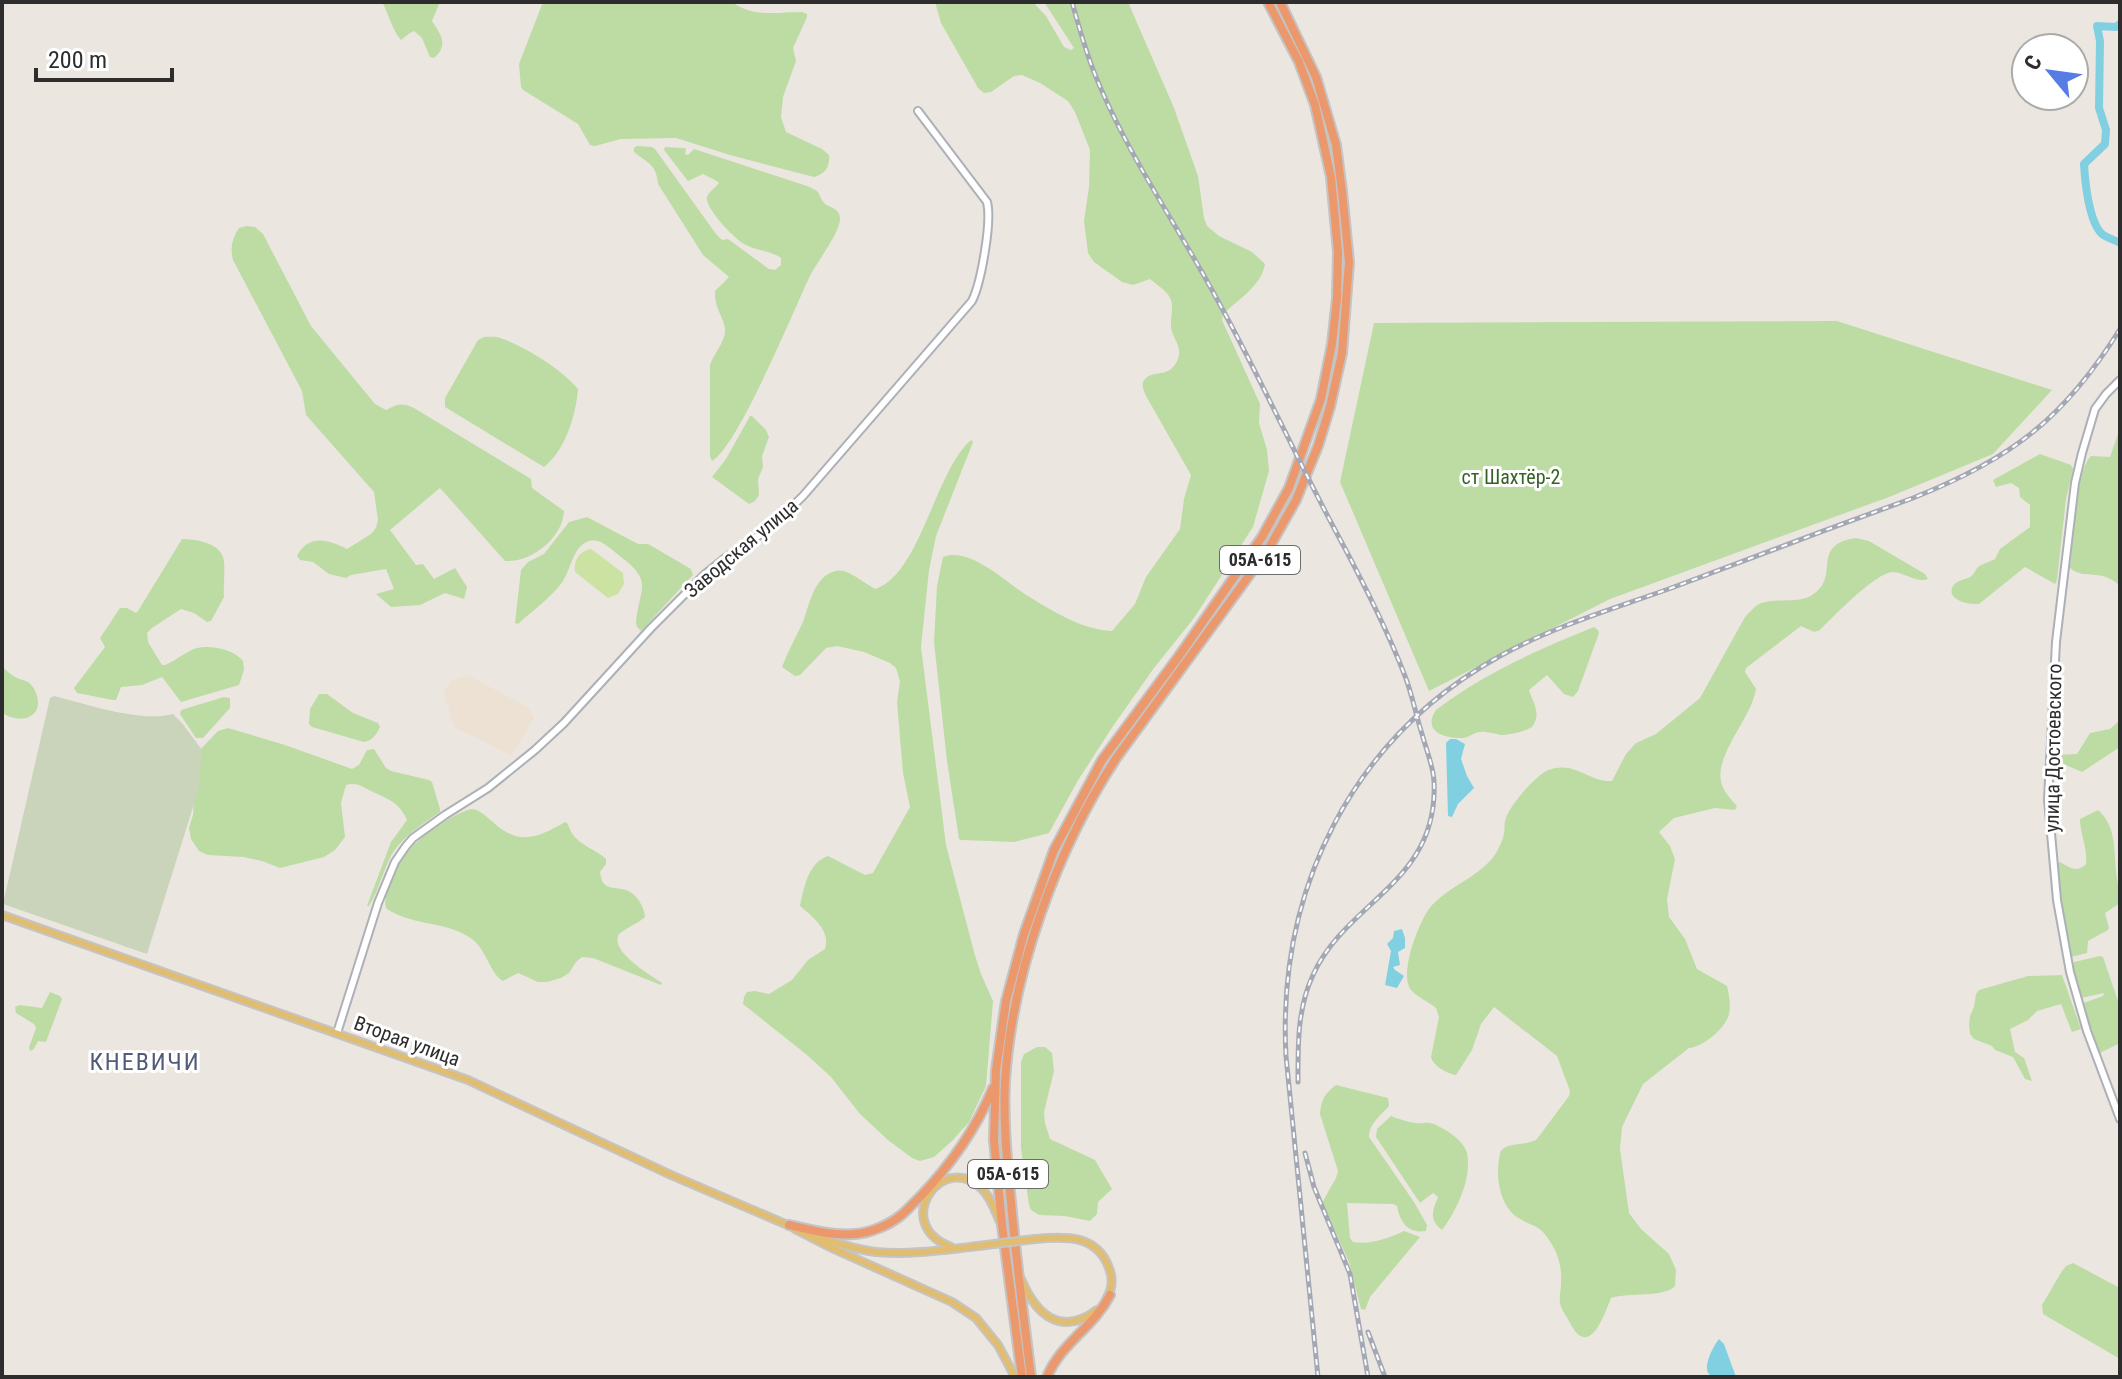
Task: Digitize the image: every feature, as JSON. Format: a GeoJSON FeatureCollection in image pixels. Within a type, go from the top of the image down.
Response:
{"type":"FeatureCollection","features":[{"type":"Feature","properties":{"kind":"highway","name":"05А-615"},"geometry":{"type":"LineString","coordinates":[[1022,1377],[994,1140],[994,1083],[1014,967],[1054,850],[1102,760],[1262,537],[1289,488],[1321,399],[1332,344],[1338,252],[1331,177],[1315,105],[1299,62],[1268,2]]}},
{"type":"Feature","properties":{"kind":"highway","name":"05А-615"},"geometry":{"type":"LineString","coordinates":[[1031,1377],[1006,1158],[1005,1080],[1017,1000],[1036,927],[1064,855],[1097,787],[1269,548],[1296,500],[1318,446],[1342,353],[1349,262],[1336,145],[1316,77],[1280,2]]}},
{"type":"Feature","properties":{"kind":"highway"},"geometry":{"type":"LineString","coordinates":[[789,1225],[838,1234],[858,1234],[877,1229],[900,1216],[928,1188],[961,1146],[983,1110],[994,1083]]}},
{"type":"Feature","properties":{"kind":"highway"},"geometry":{"type":"LineString","coordinates":[[1047,1377],[1054,1361],[1102,1311],[1110,1295]]}},
{"type":"Feature","properties":{"kind":"main road","name":"Вторая улица"},"geometry":{"type":"LineString","coordinates":[[2,915],[468,1080],[671,1175],[789,1225]]}},
{"type":"Feature","properties":{"kind":"main road"},"geometry":{"type":"LineString","coordinates":[[955,1249],[940,1243],[923,1220],[927,1194],[948,1179],[960,1177],[980,1186],[989,1197],[1002,1225]]}},
{"type":"Feature","properties":{"kind":"main road"},"geometry":{"type":"LineString","coordinates":[[789,1225],[828,1240],[874,1251],[922,1253],[1069,1236],[1096,1247],[1103,1254],[1111,1271],[1110,1295],[1099,1309],[1085,1318],[1062,1322],[1048,1318],[1028,1295],[1017,1268]]}},
{"type":"Feature","properties":{"kind":"main road"},"geometry":{"type":"LineString","coordinates":[[789,1225],[832,1248],[952,1302],[976,1318],[998,1345],[1015,1377]]}},
{"type":"Feature","properties":{"kind":"street","name":"Заводская улица"},"geometry":{"type":"LineString","coordinates":[[337,1033],[378,903],[395,862],[406,846],[423,830],[495,783],[535,750],[708,571],[770,528],[803,496],[972,301],[988,226],[987,202],[918,111]]}},
{"type":"Feature","properties":{"kind":"street","name":"улица Достоевского"},"geometry":{"type":"LineString","coordinates":[[2120,380],[2095,409],[2075,483],[2056,642],[2048,800],[2057,900],[2070,972],[2087,1031],[2120,1119]]}},
{"type":"Feature","properties":{"kind":"shaded area"},"geometry":{"type":"Polygon","coordinates":[[[467,675],[528,707],[534,718],[511,755],[454,727],[444,693],[451,680],[467,675]]]}},
{"type":"Feature","properties":{"kind":"green space"},"geometry":{"type":"Polygon","coordinates":[[[382,2],[440,2],[432,21],[441,35],[439,53],[434,58],[430,57],[422,38],[414,31],[401,40],[382,2]]]}},
{"type":"Feature","properties":{"kind":"green space"},"geometry":{"type":"Polygon","coordinates":[[[543,2],[732,2],[757,12],[807,14],[793,48],[796,61],[783,97],[781,117],[786,132],[829,155],[826,169],[814,177],[676,138],[621,139],[590,145],[578,124],[521,87],[519,64],[543,2]]]}},
{"type":"Feature","properties":{"kind":"green space"},"geometry":{"type":"Polygon","coordinates":[[[935,2],[1033,2],[1046,16],[1064,47],[1071,50],[1074,48],[1044,2],[1128,2],[1174,108],[1198,176],[1207,226],[1219,236],[1252,252],[1265,264],[1259,279],[1223,314],[1222,320],[1260,404],[1259,423],[1267,450],[1269,471],[1253,527],[1194,618],[1113,726],[1049,833],[1014,842],[959,839],[934,642],[937,586],[943,557],[964,556],[975,560],[1056,613],[1089,627],[1112,631],[1135,604],[1146,577],[1180,529],[1191,475],[1146,396],[1143,385],[1151,375],[1170,370],[1178,359],[1178,347],[1171,327],[1171,300],[1150,279],[1133,285],[1122,282],[1094,262],[1088,253],[1084,221],[1090,150],[1075,112],[1068,101],[1022,75],[1014,76],[991,92],[984,93],[978,88],[941,23],[935,2]]]}},
{"type":"Feature","properties":{"kind":"green space"},"geometry":{"type":"Polygon","coordinates":[[[637,146],[655,149],[722,240],[728,239],[769,269],[775,270],[781,265],[781,258],[741,242],[710,208],[707,197],[719,183],[703,174],[688,181],[664,150],[665,147],[684,148],[688,155],[694,149],[807,186],[818,192],[824,203],[840,215],[836,232],[809,278],[750,405],[736,431],[712,461],[710,365],[724,338],[725,329],[715,291],[729,277],[703,255],[658,184],[653,168],[634,152],[637,146]]]}},
{"type":"Feature","properties":{"kind":"green space"},"geometry":{"type":"Polygon","coordinates":[[[255,227],[263,234],[311,326],[375,404],[386,410],[400,404],[414,408],[531,479],[532,488],[564,511],[558,530],[544,547],[525,558],[505,561],[440,488],[390,530],[416,565],[423,564],[434,579],[455,568],[467,587],[464,599],[445,593],[420,605],[391,607],[376,594],[394,589],[386,569],[346,578],[329,574],[313,562],[300,560],[297,556],[313,541],[326,541],[347,549],[371,534],[378,520],[374,492],[306,415],[302,391],[233,260],[235,236],[239,228],[255,227]]]}},
{"type":"Feature","properties":{"kind":"green space","name":"ст Шахтёр-2"},"geometry":{"type":"Polygon","coordinates":[[[1837,321],[2052,390],[1993,454],[1889,497],[1610,599],[1429,691],[1340,482],[1374,323],[1837,321]]]}},
{"type":"Feature","properties":{"kind":"green space"},"geometry":{"type":"Polygon","coordinates":[[[484,337],[501,338],[533,353],[578,389],[568,432],[558,452],[544,467],[445,407],[445,398],[478,340],[484,337]]]}},
{"type":"Feature","properties":{"kind":"green space"},"geometry":{"type":"Polygon","coordinates":[[[750,416],[766,430],[769,437],[758,479],[759,495],[749,504],[712,477],[750,416]]]}},
{"type":"Feature","properties":{"kind":"green space"},"geometry":{"type":"Polygon","coordinates":[[[2120,428],[2120,586],[2106,577],[2082,574],[2070,568],[2081,476],[2091,456],[2110,457],[2120,428]]]}},
{"type":"Feature","properties":{"kind":"green space"},"geometry":{"type":"Polygon","coordinates":[[[971,440],[973,442],[936,536],[921,647],[946,845],[974,952],[993,1001],[986,1086],[969,1122],[934,1157],[920,1161],[888,1140],[860,1114],[831,1077],[743,1004],[747,992],[769,994],[792,980],[808,960],[825,949],[823,930],[800,906],[808,876],[816,864],[828,856],[865,875],[873,873],[910,807],[903,773],[897,702],[900,681],[896,668],[864,652],[837,646],[826,648],[800,675],[795,676],[782,667],[784,661],[822,578],[840,571],[875,589],[891,580],[916,544],[947,474],[971,440]]]}},
{"type":"Feature","properties":{"kind":"green space"},"geometry":{"type":"Polygon","coordinates":[[[2040,454],[2071,465],[2073,469],[2055,584],[2025,567],[1979,604],[1960,601],[1952,595],[1953,586],[1971,576],[1979,566],[1995,559],[2000,549],[2030,527],[2030,505],[2020,497],[2019,488],[2011,483],[1996,487],[1993,480],[2040,454]]]}},
{"type":"Feature","properties":{"kind":"green space"},"geometry":{"type":"Polygon","coordinates":[[[587,517],[638,544],[648,544],[691,569],[693,575],[641,631],[636,622],[642,586],[638,573],[606,545],[589,541],[579,548],[558,587],[518,624],[515,623],[521,570],[528,562],[544,554],[569,522],[587,517]]]}},
{"type":"Feature","properties":{"kind":"green space"},"geometry":{"type":"Polygon","coordinates":[[[1856,538],[1869,541],[1925,574],[1928,579],[1920,580],[1893,572],[1885,574],[1855,596],[1820,630],[1814,632],[1801,626],[1746,668],[1745,672],[1756,689],[1748,712],[1727,750],[1720,774],[1723,788],[1737,806],[1735,810],[1715,808],[1674,818],[1659,832],[1675,859],[1667,899],[1669,917],[1685,939],[1697,969],[1727,986],[1730,1011],[1713,1036],[1689,1048],[1643,1084],[1622,1127],[1620,1149],[1629,1213],[1641,1229],[1669,1254],[1676,1270],[1675,1286],[1663,1292],[1611,1298],[1596,1330],[1584,1337],[1571,1325],[1561,1306],[1560,1267],[1554,1248],[1539,1229],[1511,1212],[1502,1197],[1498,1180],[1502,1150],[1537,1139],[1569,1096],[1557,1056],[1494,1007],[1481,1024],[1472,1050],[1456,1075],[1438,1066],[1431,1057],[1439,1017],[1436,1008],[1414,993],[1408,982],[1412,946],[1432,905],[1493,857],[1502,840],[1507,815],[1516,800],[1536,779],[1548,770],[1566,768],[1612,781],[1626,754],[1636,743],[1656,734],[1700,698],[1745,617],[1752,610],[1766,602],[1802,599],[1815,593],[1825,577],[1829,553],[1842,542],[1856,538]]]}},
{"type":"Feature","properties":{"kind":"green space"},"geometry":{"type":"Polygon","coordinates":[[[182,539],[205,542],[220,552],[224,566],[224,597],[211,621],[207,622],[181,609],[147,633],[148,642],[162,665],[200,648],[233,653],[243,661],[244,670],[239,685],[181,702],[162,677],[142,685],[121,687],[116,700],[77,693],[74,688],[105,647],[100,638],[120,608],[138,611],[182,539]]]}},
{"type":"Feature","properties":{"kind":"green space"},"geometry":{"type":"Polygon","coordinates":[[[591,549],[623,573],[624,584],[618,594],[608,598],[575,572],[578,557],[591,549]]]}},
{"type":"Feature","properties":{"kind":"green space"},"geometry":{"type":"Polygon","coordinates":[[[1594,627],[1599,633],[1573,697],[1564,694],[1547,675],[1529,690],[1536,713],[1532,727],[1509,734],[1483,732],[1463,738],[1442,735],[1433,728],[1432,717],[1436,710],[1473,685],[1532,653],[1594,627]]]}},
{"type":"Feature","properties":{"kind":"green space"},"geometry":{"type":"Polygon","coordinates":[[[2,666],[33,687],[38,704],[32,715],[18,719],[2,713],[2,666]]]}},
{"type":"Feature","properties":{"kind":"green space"},"geometry":{"type":"Polygon","coordinates":[[[319,694],[327,694],[353,713],[378,723],[380,727],[376,735],[364,742],[312,727],[309,724],[310,709],[319,694]]]}},
{"type":"Feature","properties":{"kind":"green space"},"geometry":{"type":"Polygon","coordinates":[[[54,696],[130,714],[173,714],[202,750],[199,788],[147,954],[3,904],[50,698],[54,696]]]}},
{"type":"Feature","properties":{"kind":"green space"},"geometry":{"type":"Polygon","coordinates":[[[230,698],[230,708],[203,738],[196,738],[180,714],[181,710],[230,698]]]}},
{"type":"Feature","properties":{"kind":"green space"},"geometry":{"type":"Polygon","coordinates":[[[2120,720],[2120,747],[2082,772],[2054,760],[2055,755],[2077,754],[2090,733],[2110,729],[2120,720]]]}},
{"type":"Feature","properties":{"kind":"green space"},"geometry":{"type":"Polygon","coordinates":[[[228,728],[352,769],[359,765],[367,750],[374,749],[391,771],[432,782],[440,812],[397,848],[369,906],[391,842],[407,820],[392,802],[359,785],[346,785],[341,803],[345,837],[335,850],[324,857],[280,868],[244,857],[208,855],[199,851],[191,839],[189,828],[193,815],[197,753],[218,731],[228,728]]]}},
{"type":"Feature","properties":{"kind":"green space"},"geometry":{"type":"Polygon","coordinates":[[[471,809],[480,812],[502,830],[520,837],[546,832],[565,822],[579,841],[606,859],[600,872],[604,884],[627,890],[635,896],[641,903],[645,917],[619,934],[618,943],[626,956],[661,985],[593,958],[582,957],[561,978],[538,982],[518,973],[503,981],[494,972],[480,947],[469,937],[386,908],[390,884],[410,849],[444,822],[471,809]]]}},
{"type":"Feature","properties":{"kind":"green space"},"geometry":{"type":"Polygon","coordinates":[[[2098,810],[2108,823],[2113,838],[2120,903],[2105,913],[2108,930],[2088,941],[2087,953],[2071,957],[2063,928],[2056,864],[2060,862],[2076,869],[2086,864],[2080,819],[2098,810]]]}},
{"type":"Feature","properties":{"kind":"green space"},"geometry":{"type":"Polygon","coordinates":[[[2103,957],[2120,1007],[2120,1043],[2100,1053],[2081,1004],[2104,993],[2081,998],[2071,964],[2103,957]]]}},
{"type":"Feature","properties":{"kind":"green space"},"geometry":{"type":"Polygon","coordinates":[[[2062,975],[2081,1029],[2072,1032],[2061,1004],[2037,1011],[2028,1020],[2010,1029],[2015,1052],[2024,1058],[2032,1081],[2025,1079],[2013,1057],[1974,1039],[1970,1034],[1970,1016],[1976,994],[1979,990],[2028,976],[2062,975]]]}},
{"type":"Feature","properties":{"kind":"green space"},"geometry":{"type":"Polygon","coordinates":[[[50,992],[62,999],[46,1042],[38,1041],[30,1051],[36,1028],[16,1013],[15,1007],[42,1008],[50,992]]]}},
{"type":"Feature","properties":{"kind":"green space"},"geometry":{"type":"Polygon","coordinates":[[[1037,1047],[1045,1047],[1052,1053],[1054,1071],[1044,1112],[1050,1139],[1095,1160],[1112,1189],[1098,1202],[1097,1214],[1090,1221],[1039,1215],[1029,1205],[1021,1148],[1021,1062],[1024,1054],[1037,1047]]]}},
{"type":"Feature","properties":{"kind":"green space"},"geometry":{"type":"Polygon","coordinates":[[[1336,1085],[1388,1098],[1389,1106],[1373,1124],[1369,1137],[1427,1225],[1426,1231],[1410,1229],[1393,1204],[1347,1203],[1353,1242],[1373,1242],[1404,1231],[1420,1237],[1370,1297],[1365,1310],[1361,1309],[1349,1262],[1323,1205],[1338,1171],[1320,1114],[1324,1097],[1336,1085]]]}},
{"type":"Feature","properties":{"kind":"green space"},"geometry":{"type":"Polygon","coordinates":[[[1391,1116],[1413,1123],[1434,1124],[1454,1136],[1465,1148],[1468,1163],[1465,1183],[1458,1203],[1442,1230],[1433,1218],[1438,1197],[1433,1193],[1420,1203],[1376,1137],[1377,1129],[1391,1116]]]}},
{"type":"Feature","properties":{"kind":"green space"},"geometry":{"type":"Polygon","coordinates":[[[2073,1263],[2120,1288],[2120,1359],[2043,1314],[2042,1305],[2062,1271],[2073,1263]]]}},
{"type":"Feature","properties":{"kind":"water"},"geometry":{"type":"Polygon","coordinates":[[[1450,739],[1465,744],[1461,759],[1474,788],[1458,804],[1452,817],[1448,816],[1446,743],[1450,739]]]}},
{"type":"Feature","properties":{"kind":"water"},"geometry":{"type":"Polygon","coordinates":[[[1402,929],[1405,948],[1398,952],[1400,965],[1393,967],[1404,976],[1397,988],[1385,985],[1391,951],[1387,944],[1393,938],[1394,931],[1402,929]]]}},
{"type":"Feature","properties":{"kind":"water"},"geometry":{"type":"Polygon","coordinates":[[[1719,1339],[1724,1344],[1736,1377],[1715,1377],[1708,1372],[1709,1357],[1719,1339]]]}},
{"type":"Feature","properties":{"kind":"waterway"},"geometry":{"type":"LineString","coordinates":[[2120,24],[2116,27],[2097,26],[2100,41],[2099,108],[2106,130],[2105,144],[2084,164],[2088,201],[2094,221],[2102,234],[2120,243]]}},
{"type":"Feature","properties":{"kind":"railway"},"geometry":{"type":"LineString","coordinates":[[1072,2],[1092,68],[1123,135],[1233,329],[1381,619],[1407,683],[1432,769],[1432,816],[1422,844],[1407,867],[1328,949],[1313,975],[1301,1014],[1298,1082]]}},
{"type":"Feature","properties":{"kind":"railway"},"geometry":{"type":"LineString","coordinates":[[1318,1377],[1286,1056],[1287,994],[1295,935],[1311,878],[1334,824],[1365,775],[1403,730],[1448,690],[1521,645],[1586,618],[1913,498],[1979,468],[2032,433],[2056,412],[2099,361],[2120,329]]}},
{"type":"Feature","properties":{"kind":"railway"},"geometry":{"type":"LineString","coordinates":[[1305,1153],[1314,1187],[1350,1274],[1368,1377]]}},
{"type":"Feature","properties":{"kind":"railway"},"geometry":{"type":"LineString","coordinates":[[1368,1332],[1385,1377]]}},
{"type":"Feature","properties":{"kind":"district","name":"КНЕВИЧИ"},"geometry":{"type":"Point","coordinates":[145,1062]}}]}
